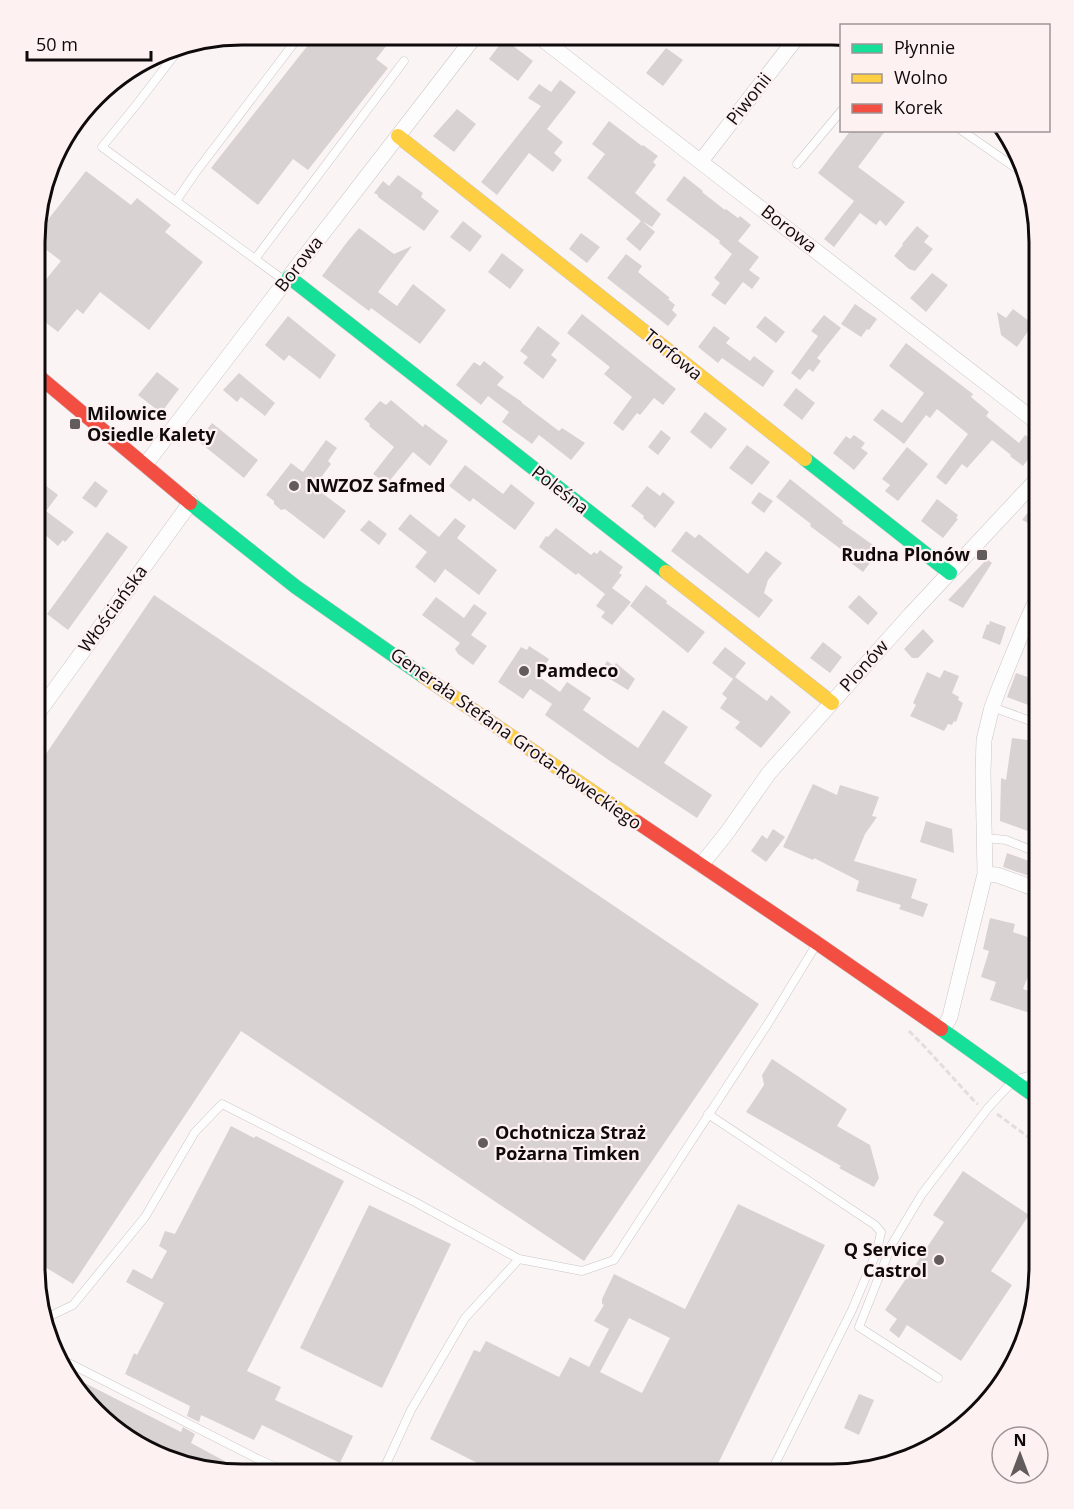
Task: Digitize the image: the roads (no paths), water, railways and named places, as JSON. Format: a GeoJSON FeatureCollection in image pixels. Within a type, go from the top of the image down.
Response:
{"type":"FeatureCollection","features":[{"type":"Feature","properties":{"kind":"street","name":"Borowa"},"geometry":{"type":"LineString","coordinates":[[145,465],[468,45]]}},
{"type":"Feature","properties":{"kind":"street","name":"Borowa"},"geometry":{"type":"LineString","coordinates":[[553,45],[1029,416]]}},
{"type":"Feature","properties":{"kind":"street","name":"Piwonii"},"geometry":{"type":"LineString","coordinates":[[700,161],[791,45]]}},
{"type":"Feature","properties":{"kind":"street","name":"Torfowa"},"geometry":{"type":"LineString","coordinates":[[398,136],[950,573]]}},
{"type":"Feature","properties":{"kind":"street","name":"Poleśna"},"geometry":{"type":"LineString","coordinates":[[287,279],[832,703]]}},
{"type":"Feature","properties":{"kind":"street","name":"Generała Stefana Grota-Roweckiego"},"geometry":{"type":"LineString","coordinates":[[45,382],[190,502],[306,594],[496,727],[817,942],[1029,1091]]}},
{"type":"Feature","properties":{"kind":"street","name":"Plonów"},"geometry":{"type":"LineString","coordinates":[[700,865],[726,834],[769,773],[1029,488]]}},
{"type":"Feature","properties":{"kind":"street","name":"Włościańska"},"geometry":{"type":"LineString","coordinates":[[45,703],[190,502]]}},
{"type":"Feature","properties":{"kind":"street"},"geometry":{"type":"LineString","coordinates":[[943,1029],[950,1017],[985,874],[984,740],[992,707],[1029,617]]}},
{"type":"Feature","properties":{"kind":"street"},"geometry":{"type":"LineString","coordinates":[[1025,626],[1029,627]]}},
{"type":"Feature","properties":{"kind":"street"},"geometry":{"type":"LineString","coordinates":[[985,874],[997,875],[1029,886]]}},
{"type":"Feature","properties":{"kind":"street","name":"Generała Stefana Grota-Roweckiego"},"geometry":{"type":"LineString","coordinates":[[1014,1080],[1029,1099]]}},
{"type":"Feature","properties":{"kind":"lane"},"geometry":{"type":"LineString","coordinates":[[176,201],[195,172],[292,45]]}},
{"type":"Feature","properties":{"kind":"lane"},"geometry":{"type":"LineString","coordinates":[[172,58],[102,147],[255,259],[287,279]]}},
{"type":"Feature","properties":{"kind":"lane"},"geometry":{"type":"LineString","coordinates":[[255,259],[404,61]]}},
{"type":"Feature","properties":{"kind":"lane"},"geometry":{"type":"LineString","coordinates":[[797,164],[840,112]]}},
{"type":"Feature","properties":{"kind":"lane"},"geometry":{"type":"LineString","coordinates":[[964,132],[1013,165]]}},
{"type":"Feature","properties":{"kind":"lane"},"geometry":{"type":"LineString","coordinates":[[992,707],[1029,720]]}},
{"type":"Feature","properties":{"kind":"lane"},"geometry":{"type":"LineString","coordinates":[[985,838],[1006,840],[1029,849]]}},
{"type":"Feature","properties":{"kind":"lane"},"geometry":{"type":"LineString","coordinates":[[51,1315],[73,1305],[145,1217],[195,1132],[222,1104],[405,1197],[519,1259],[582,1271],[614,1260],[769,1022],[817,942]]}},
{"type":"Feature","properties":{"kind":"lane"},"geometry":{"type":"LineString","coordinates":[[938,1378],[859,1327],[892,1244],[922,1194],[988,1108],[1014,1080],[1029,1076]]}},
{"type":"Feature","properties":{"kind":"lane"},"geometry":{"type":"LineString","coordinates":[[708,1114],[875,1224],[881,1232],[878,1251],[852,1310],[775,1464]]}},
{"type":"Feature","properties":{"kind":"lane"},"geometry":{"type":"LineString","coordinates":[[386,1464],[411,1410],[465,1318],[519,1259]]}},
{"type":"Feature","properties":{"kind":"lane"},"geometry":{"type":"LineString","coordinates":[[71,1364],[270,1464]]}},
{"type":"Feature","properties":{"kind":"place","name":"Milowice Osiedle Kalety"},"geometry":{"type":"Point","coordinates":[75,424]}},
{"type":"Feature","properties":{"kind":"place","name":"NWZOZ Safmed"},"geometry":{"type":"Point","coordinates":[294,486]}},
{"type":"Feature","properties":{"kind":"place","name":"Rudna Plonów"},"geometry":{"type":"Point","coordinates":[982,555]}},
{"type":"Feature","properties":{"kind":"place","name":"Pamdeco"},"geometry":{"type":"Point","coordinates":[524,671]}},
{"type":"Feature","properties":{"kind":"place","name":"Ochotnicza Straż Pożarna Timken"},"geometry":{"type":"Point","coordinates":[483,1143]}},
{"type":"Feature","properties":{"kind":"place","name":"Q Service Castrol"},"geometry":{"type":"Point","coordinates":[939,1260]}}]}
